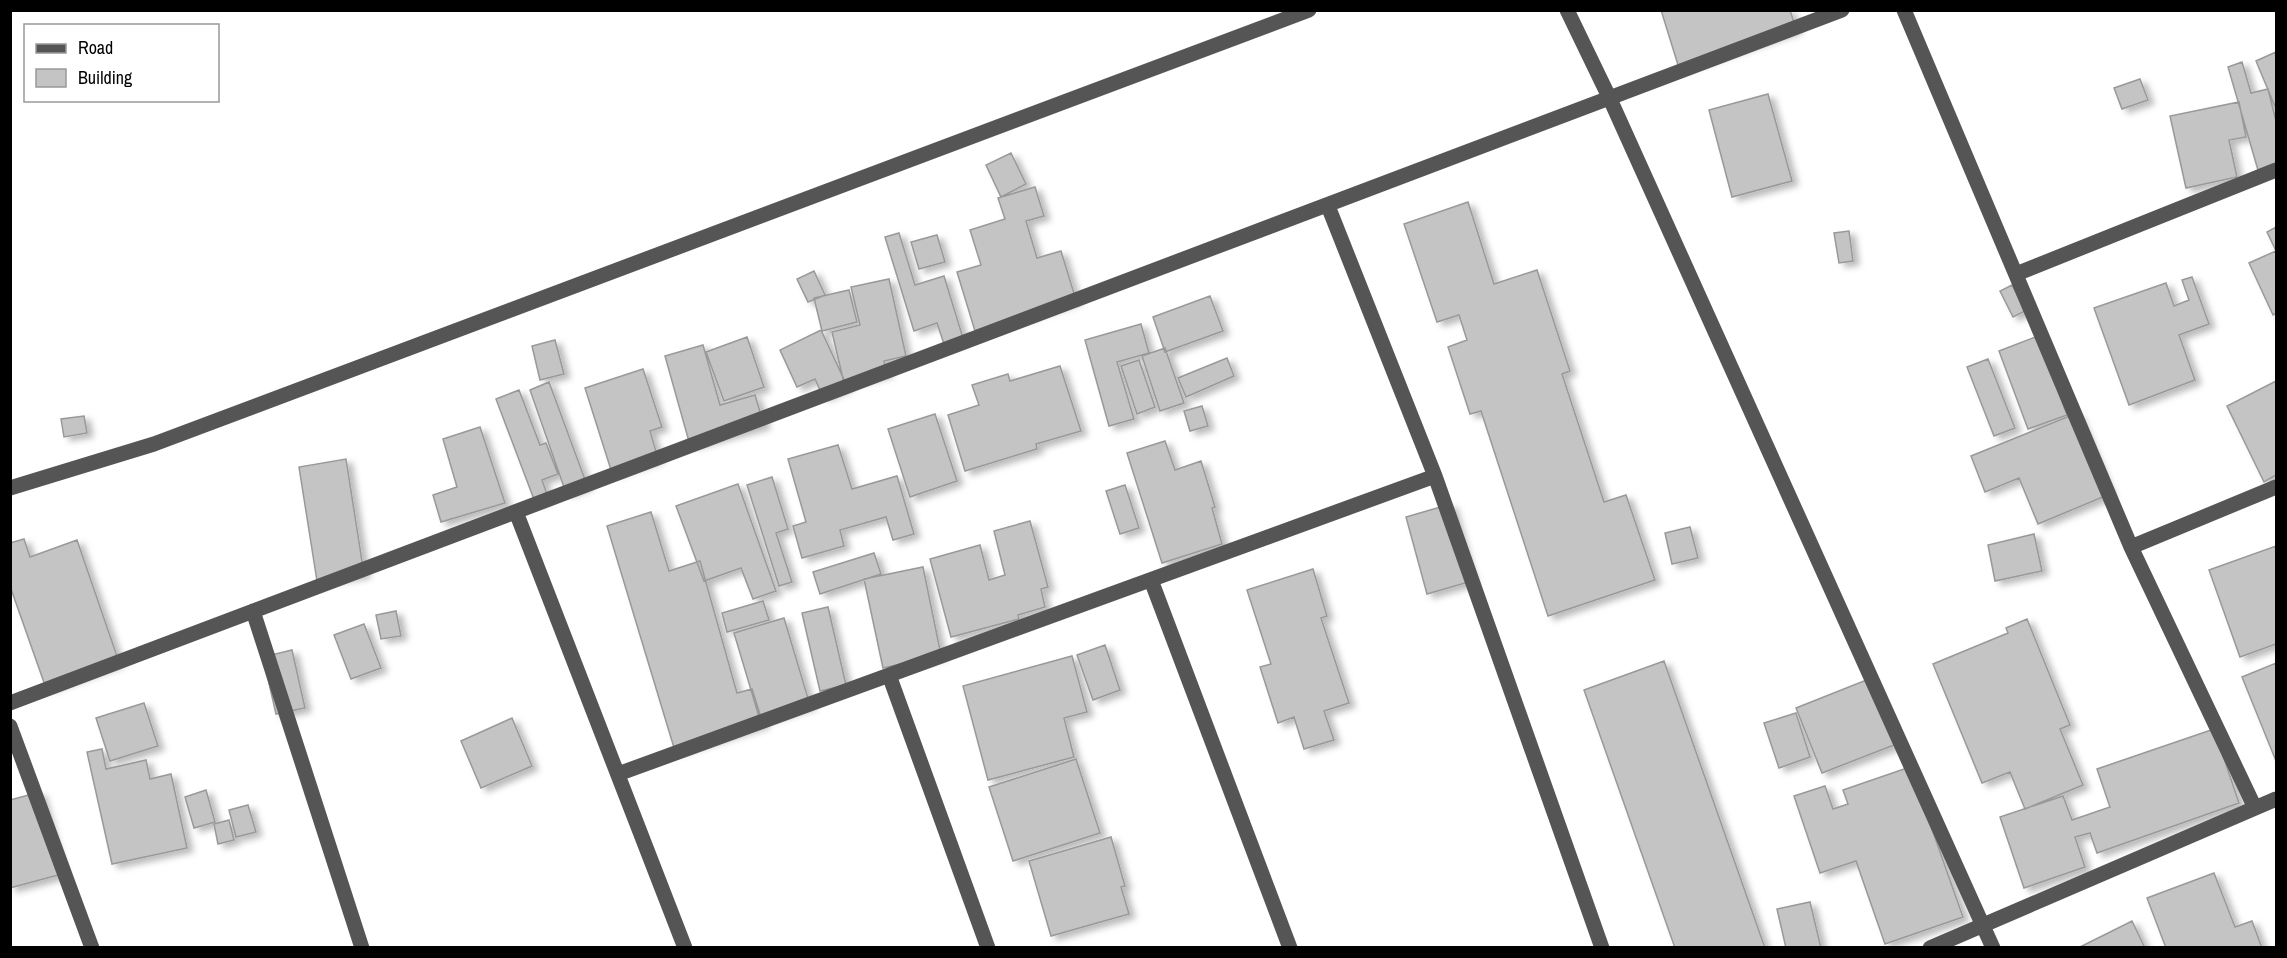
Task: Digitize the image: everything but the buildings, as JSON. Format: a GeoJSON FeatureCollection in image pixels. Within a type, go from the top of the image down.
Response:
{"type":"FeatureCollection","features":[{"type":"Feature","properties":{"kind":"street"},"geometry":{"type":"LineString","coordinates":[[10,488],[154,444],[1309,10]]}},
{"type":"Feature","properties":{"kind":"street"},"geometry":{"type":"LineString","coordinates":[[1567,10],[1610,99],[1993,948]]}},
{"type":"Feature","properties":{"kind":"street"},"geometry":{"type":"LineString","coordinates":[[10,703],[1842,10]]}},
{"type":"Feature","properties":{"kind":"street"},"geometry":{"type":"LineString","coordinates":[[1904,10],[2131,548],[2255,808]]}},
{"type":"Feature","properties":{"kind":"street"},"geometry":{"type":"LineString","coordinates":[[2016,274],[2277,170]]}},
{"type":"Feature","properties":{"kind":"street"},"geometry":{"type":"LineString","coordinates":[[1328,206],[1434,476],[1602,948]]}},
{"type":"Feature","properties":{"kind":"street"},"geometry":{"type":"LineString","coordinates":[[618,774],[1434,476]]}},
{"type":"Feature","properties":{"kind":"street"},"geometry":{"type":"LineString","coordinates":[[2131,548],[2277,487]]}},
{"type":"Feature","properties":{"kind":"street"},"geometry":{"type":"LineString","coordinates":[[516,512],[686,948]]}},
{"type":"Feature","properties":{"kind":"street"},"geometry":{"type":"LineString","coordinates":[[1151,580],[1290,948]]}},
{"type":"Feature","properties":{"kind":"street"},"geometry":{"type":"LineString","coordinates":[[253,611],[362,948]]}},
{"type":"Feature","properties":{"kind":"street"},"geometry":{"type":"LineString","coordinates":[[889,675],[988,948]]}},
{"type":"Feature","properties":{"kind":"street"},"geometry":{"type":"LineString","coordinates":[[10,726],[92,948]]}},
{"type":"Feature","properties":{"kind":"street"},"geometry":{"type":"LineString","coordinates":[[1930,948],[2277,799]]}}]}
